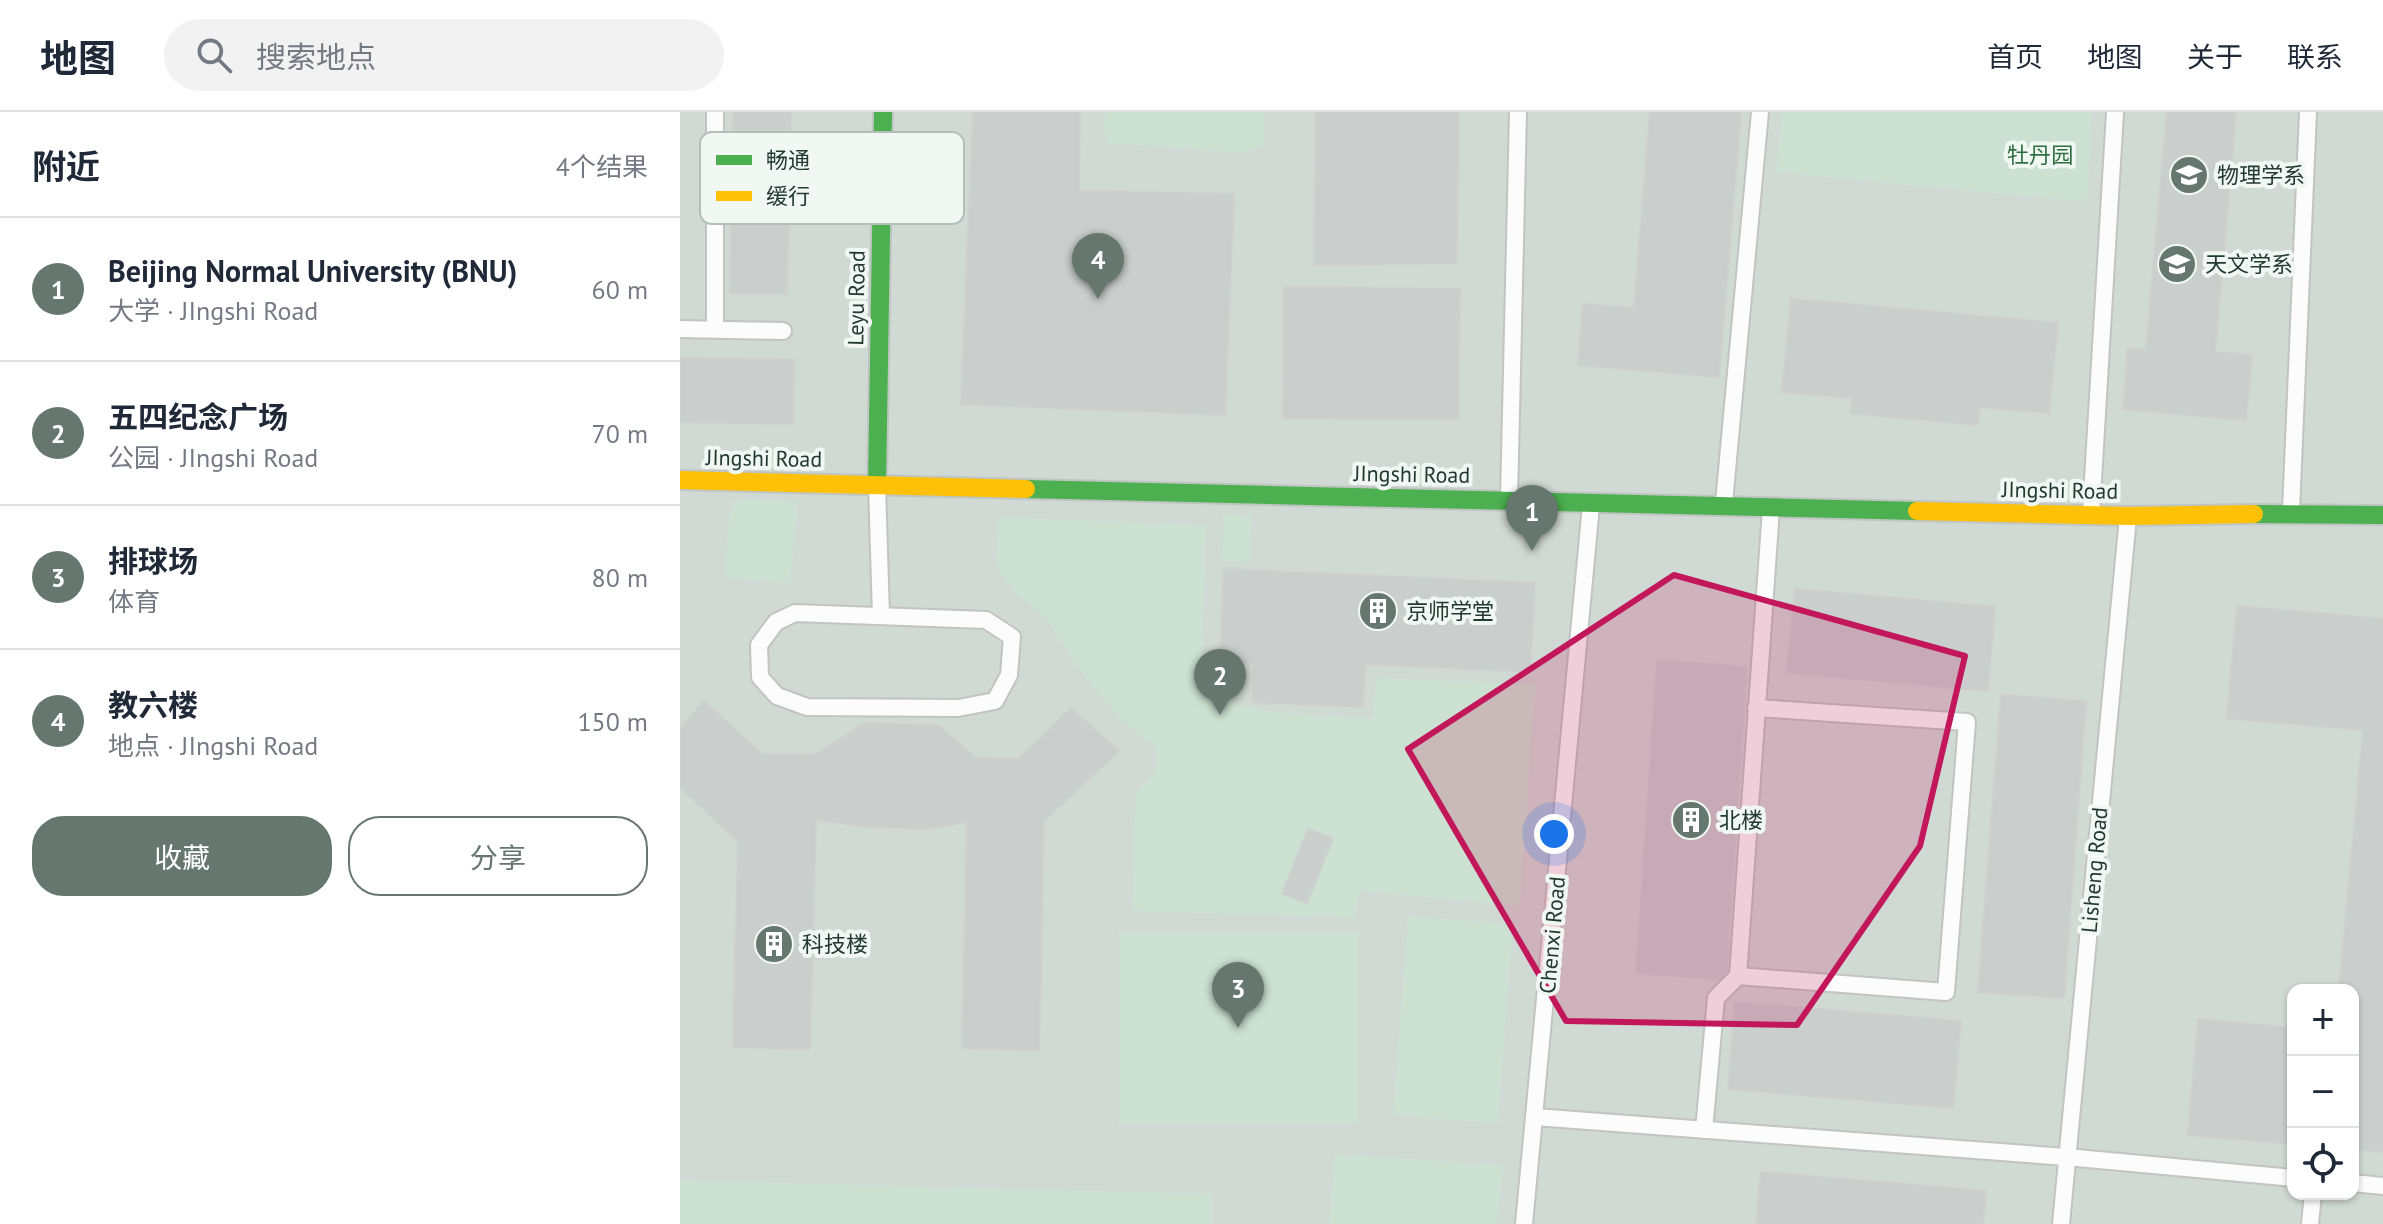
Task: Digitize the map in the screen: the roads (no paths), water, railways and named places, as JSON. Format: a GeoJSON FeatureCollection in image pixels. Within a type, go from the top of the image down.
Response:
{"type":"FeatureCollection","features":[{"type":"Feature","properties":{"kind":"street","name":"Leyu Road"},"geometry":{"type":"LineString","coordinates":[[883,112],[883,132]]}},
{"type":"Feature","properties":{"kind":"street","name":"Leyu Road"},"geometry":{"type":"LineString","coordinates":[[877,485],[881,224]]}},
{"type":"Feature","properties":{"kind":"street","name":"JIngshi Road"},"geometry":{"type":"LineString","coordinates":[[680,480],[2128,516],[2383,515]]}},
{"type":"Feature","properties":{"kind":"lane"},"geometry":{"type":"LineString","coordinates":[[1509,500],[1518,112]]}},
{"type":"Feature","properties":{"kind":"lane"},"geometry":{"type":"LineString","coordinates":[[1723,505],[1760,112]]}},
{"type":"Feature","properties":{"kind":"lane"},"geometry":{"type":"LineString","coordinates":[[2091,515],[2115,112]]}},
{"type":"Feature","properties":{"kind":"lane"},"geometry":{"type":"LineString","coordinates":[[2291,513],[2308,112]]}},
{"type":"Feature","properties":{"kind":"lane"},"geometry":{"type":"LineString","coordinates":[[715,224],[715,329]]}},
{"type":"Feature","properties":{"kind":"lane"},"geometry":{"type":"LineString","coordinates":[[680,329],[783,331]]}},
{"type":"Feature","properties":{"kind":"lane"},"geometry":{"type":"LineString","coordinates":[[877,485],[881,616]]}},
{"type":"Feature","properties":{"kind":"lane","name":"Chenxi Road"},"geometry":{"type":"LineString","coordinates":[[1524,1224],[1591,503]]}},
{"type":"Feature","properties":{"kind":"lane"},"geometry":{"type":"LineString","coordinates":[[1704,1130],[1716,998],[1738,976],[1771,507]]}},
{"type":"Feature","properties":{"kind":"lane","name":"Lisheng Road"},"geometry":{"type":"LineString","coordinates":[[2061,1224],[2128,516]]}},
{"type":"Feature","properties":{"kind":"lane"},"geometry":{"type":"LineString","coordinates":[[795,613],[881,616],[986,620],[1012,637],[1009,675],[995,701],[958,708],[807,707],[777,696],[760,677],[759,645],[776,622],[795,613]]}},
{"type":"Feature","properties":{"kind":"lane"},"geometry":{"type":"LineString","coordinates":[[1738,976],[1946,992],[1967,722],[1756,708]]}},
{"type":"Feature","properties":{"kind":"lane"},"geometry":{"type":"LineString","coordinates":[[1535,1117],[2066,1157],[2287,1177]]}},
{"type":"Feature","properties":{"kind":"lane"},"geometry":{"type":"LineString","coordinates":[[2359,1184],[2383,1186]]}},
{"type":"Feature","properties":{"kind":"lane"},"geometry":{"type":"LineString","coordinates":[[2310,1224],[2312,1200]]}},
{"type":"Feature","properties":{"kind":"place","name":"物理学系"},"geometry":{"type":"Point","coordinates":[2189,175]}},
{"type":"Feature","properties":{"kind":"place","name":"天文学系"},"geometry":{"type":"Point","coordinates":[2177,264]}},
{"type":"Feature","properties":{"kind":"place","name":"教六楼"},"geometry":{"type":"Point","coordinates":[1098,299]}},
{"type":"Feature","properties":{"kind":"place","name":"Beijing Normal University (BNU)"},"geometry":{"type":"Point","coordinates":[1532,551]}},
{"type":"Feature","properties":{"kind":"place","name":"京师学堂"},"geometry":{"type":"Point","coordinates":[1378,611]}},
{"type":"Feature","properties":{"kind":"place","name":"五四纪念广场"},"geometry":{"type":"Point","coordinates":[1220,715]}},
{"type":"Feature","properties":{"kind":"place","name":"北楼"},"geometry":{"type":"Point","coordinates":[1691,820]}},
{"type":"Feature","properties":{"kind":"place","name":"科技楼"},"geometry":{"type":"Point","coordinates":[774,944]}},
{"type":"Feature","properties":{"kind":"place","name":"排球场"},"geometry":{"type":"Point","coordinates":[1238,1028]}},
{"type":"Feature","properties":{"kind":"park label","name":"牡丹园"},"geometry":{"type":"Point","coordinates":[2040,155]}}]}
